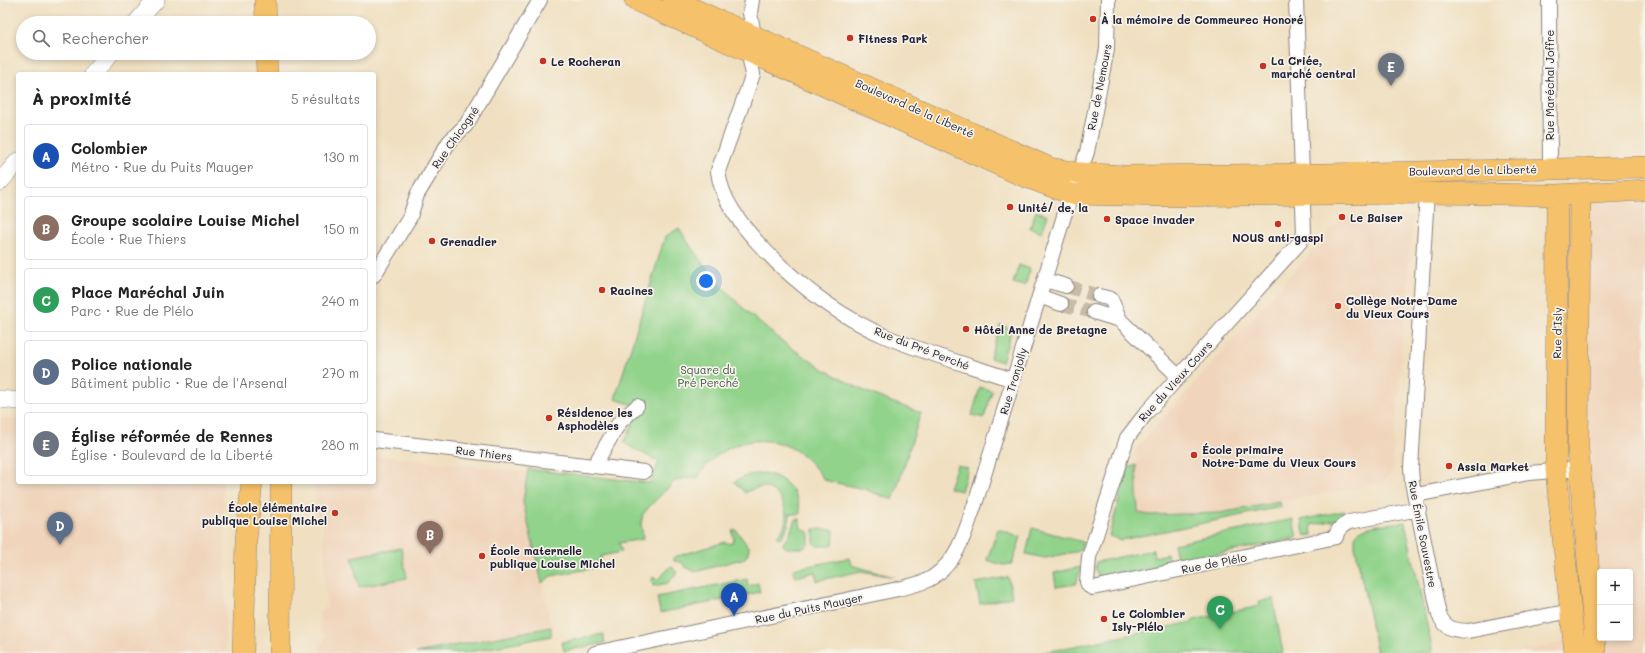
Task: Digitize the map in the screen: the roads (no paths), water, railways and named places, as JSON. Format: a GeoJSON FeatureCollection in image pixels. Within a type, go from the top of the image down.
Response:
{"type":"FeatureCollection","features":[{"type":"Feature","properties":{"kind":"main road"},"geometry":{"type":"LineString","coordinates":[[265,0],[266,16]]}},
{"type":"Feature","properties":{"kind":"main road","name":"Boulevard de la Liberté"},"geometry":{"type":"LineString","coordinates":[[635,0],[751,44],[1050,168],[1079,173],[1124,176],[1645,167]]}},
{"type":"Feature","properties":{"kind":"main road","name":"Boulevard de la Liberté"},"geometry":{"type":"LineString","coordinates":[[673,0],[751,44],[1021,175],[1071,194],[1427,193],[1557,195],[1645,190]]}},
{"type":"Feature","properties":{"kind":"main road"},"geometry":{"type":"LineString","coordinates":[[266,60],[267,72]]}},
{"type":"Feature","properties":{"kind":"main road"},"geometry":{"type":"LineString","coordinates":[[1557,195],[1571,183],[1645,174]]}},
{"type":"Feature","properties":{"kind":"main road","name":"Rue d'Isly"},"geometry":{"type":"LineString","coordinates":[[1580,194],[1577,425],[1578,469],[1594,629],[1594,653]]}},
{"type":"Feature","properties":{"kind":"main road","name":"Rue d'Isly"},"geometry":{"type":"LineString","coordinates":[[1557,195],[1558,322],[1556,470],[1575,653]]}},
{"type":"Feature","properties":{"kind":"main road"},"geometry":{"type":"LineString","coordinates":[[243,653],[246,540],[252,484]]}},
{"type":"Feature","properties":{"kind":"main road"},"geometry":{"type":"LineString","coordinates":[[280,653],[281,484]]}},
{"type":"Feature","properties":{"kind":"street"},"geometry":{"type":"LineString","coordinates":[[142,16],[156,0]]}},
{"type":"Feature","properties":{"kind":"street","name":"Rue Chicogné"},"geometry":{"type":"LineString","coordinates":[[376,272],[410,217],[417,195],[450,142],[466,125],[540,0]]}},
{"type":"Feature","properties":{"kind":"street","name":"Rue du Pré Perché"},"geometry":{"type":"LineString","coordinates":[[752,0],[750,14],[753,74],[718,171],[719,180],[725,195],[741,225],[764,249],[820,300],[847,316],[886,337],[1013,380]]}},
{"type":"Feature","properties":{"kind":"street","name":"Rue de Nemours"},"geometry":{"type":"LineString","coordinates":[[1079,173],[1087,152],[1107,49],[1108,0]]}},
{"type":"Feature","properties":{"kind":"street"},"geometry":{"type":"LineString","coordinates":[[1296,0],[1302,194]]}},
{"type":"Feature","properties":{"kind":"street","name":"Rue Maréchal Joffre"},"geometry":{"type":"LineString","coordinates":[[1549,0],[1550,169]]}},
{"type":"Feature","properties":{"kind":"street"},"geometry":{"type":"LineString","coordinates":[[95,72],[105,60]]}},
{"type":"Feature","properties":{"kind":"street"},"geometry":{"type":"LineString","coordinates":[[0,182],[16,163]]}},
{"type":"Feature","properties":{"kind":"street"},"geometry":{"type":"LineString","coordinates":[[1071,194],[1079,173]]}},
{"type":"Feature","properties":{"kind":"street","name":"Rue Émile Souvestre"},"geometry":{"type":"LineString","coordinates":[[1427,193],[1411,468],[1412,482],[1419,509],[1439,615],[1444,624],[1450,628],[1468,631],[1571,611]]}},
{"type":"Feature","properties":{"kind":"street","name":"Rue Tronjolly"},"geometry":{"type":"LineString","coordinates":[[947,564],[951,560],[962,539],[976,501],[1071,194]]}},
{"type":"Feature","properties":{"kind":"street","name":"Rue du Vieux Cours"},"geometry":{"type":"LineString","coordinates":[[1093,588],[1089,586],[1087,582],[1089,557],[1126,438],[1135,425],[1180,377],[1300,242],[1304,234],[1302,194]]}},
{"type":"Feature","properties":{"kind":"street"},"geometry":{"type":"LineString","coordinates":[[1044,280],[1066,286]]}},
{"type":"Feature","properties":{"kind":"street"},"geometry":{"type":"LineString","coordinates":[[1039,296],[1061,304]]}},
{"type":"Feature","properties":{"kind":"street"},"geometry":{"type":"LineString","coordinates":[[1099,296],[1111,299],[1120,320],[1180,377]]}},
{"type":"Feature","properties":{"kind":"street"},"geometry":{"type":"LineString","coordinates":[[1094,312],[1120,320]]}},
{"type":"Feature","properties":{"kind":"street"},"geometry":{"type":"LineString","coordinates":[[0,399],[16,401]]}},
{"type":"Feature","properties":{"kind":"street"},"geometry":{"type":"LineString","coordinates":[[594,466],[619,423],[637,406]]}},
{"type":"Feature","properties":{"kind":"street","name":"Rue Thiers"},"geometry":{"type":"LineString","coordinates":[[376,440],[644,472]]}},
{"type":"Feature","properties":{"kind":"street"},"geometry":{"type":"LineString","coordinates":[[1416,495],[1529,473],[1578,469]]}},
{"type":"Feature","properties":{"kind":"street","name":"Rue de Plélo"},"geometry":{"type":"LineString","coordinates":[[1093,588],[1336,537],[1341,526],[1349,522],[1419,509]]}},
{"type":"Feature","properties":{"kind":"street","name":"Rue du Puits Mauger"},"geometry":{"type":"LineString","coordinates":[[595,653],[898,589],[932,577],[947,564]]}},
{"type":"Feature","properties":{"kind":"tunnel"},"geometry":{"type":"LineString","coordinates":[[1066,286],[1099,296]]}},
{"type":"Feature","properties":{"kind":"tunnel"},"geometry":{"type":"LineString","coordinates":[[1061,304],[1094,312]]}},
{"type":"Feature","properties":{"kind":"place","name":"À la mémoire de Commeurec Honoré"},"geometry":{"type":"Point","coordinates":[1093,19]}},
{"type":"Feature","properties":{"kind":"place","name":"Fitness Park"},"geometry":{"type":"Point","coordinates":[850,38]}},
{"type":"Feature","properties":{"kind":"place","name":"Le Rocheran"},"geometry":{"type":"Point","coordinates":[543,61]}},
{"type":"Feature","properties":{"kind":"place","name":"La Criée, marché central"},"geometry":{"type":"Point","coordinates":[1263,66]}},
{"type":"Feature","properties":{"kind":"place","name":"Église réformée de Rennes"},"geometry":{"type":"Point","coordinates":[1391,86]}},
{"type":"Feature","properties":{"kind":"place","name":"Unité/ de, la"},"geometry":{"type":"Point","coordinates":[1010,207]}},
{"type":"Feature","properties":{"kind":"place","name":"Le Baiser"},"geometry":{"type":"Point","coordinates":[1342,217]}},
{"type":"Feature","properties":{"kind":"place","name":"Space invader"},"geometry":{"type":"Point","coordinates":[1107,219]}},
{"type":"Feature","properties":{"kind":"place","name":"NOUS anti-gaspi"},"geometry":{"type":"Point","coordinates":[1278,224]}},
{"type":"Feature","properties":{"kind":"place","name":"Grenadier"},"geometry":{"type":"Point","coordinates":[432,241]}},
{"type":"Feature","properties":{"kind":"place","name":"Racines"},"geometry":{"type":"Point","coordinates":[602,290]}},
{"type":"Feature","properties":{"kind":"place","name":"Collège Notre-Dame du Vieux Cours"},"geometry":{"type":"Point","coordinates":[1338,306]}},
{"type":"Feature","properties":{"kind":"place","name":"Hôtel Anne de Bretagne"},"geometry":{"type":"Point","coordinates":[966,329]}},
{"type":"Feature","properties":{"kind":"place","name":"Résidence les Asphodèles"},"geometry":{"type":"Point","coordinates":[549,418]}},
{"type":"Feature","properties":{"kind":"place","name":"École primaire Notre-Dame du Vieux Cours"},"geometry":{"type":"Point","coordinates":[1194,455]}},
{"type":"Feature","properties":{"kind":"place","name":"Assia Market"},"geometry":{"type":"Point","coordinates":[1449,466]}},
{"type":"Feature","properties":{"kind":"place","name":"École élémentaire publique Louise Michel"},"geometry":{"type":"Point","coordinates":[335,513]}},
{"type":"Feature","properties":{"kind":"place","name":"Police nationale"},"geometry":{"type":"Point","coordinates":[60,545]}},
{"type":"Feature","properties":{"kind":"place","name":"Groupe scolaire Louise Michel"},"geometry":{"type":"Point","coordinates":[430,554]}},
{"type":"Feature","properties":{"kind":"place","name":"École maternelle publique Louise Michel"},"geometry":{"type":"Point","coordinates":[482,556]}},
{"type":"Feature","properties":{"kind":"place","name":"Colombier"},"geometry":{"type":"Point","coordinates":[734,616]}},
{"type":"Feature","properties":{"kind":"place","name":"Le Colombier Isly-Plélo"},"geometry":{"type":"Point","coordinates":[1104,619]}},
{"type":"Feature","properties":{"kind":"place","name":"Place Maréchal Juin"},"geometry":{"type":"Point","coordinates":[1220,629]}},
{"type":"Feature","properties":{"kind":"park label","name":"Square du Pré Perché"},"geometry":{"type":"Point","coordinates":[708,375]}}]}
